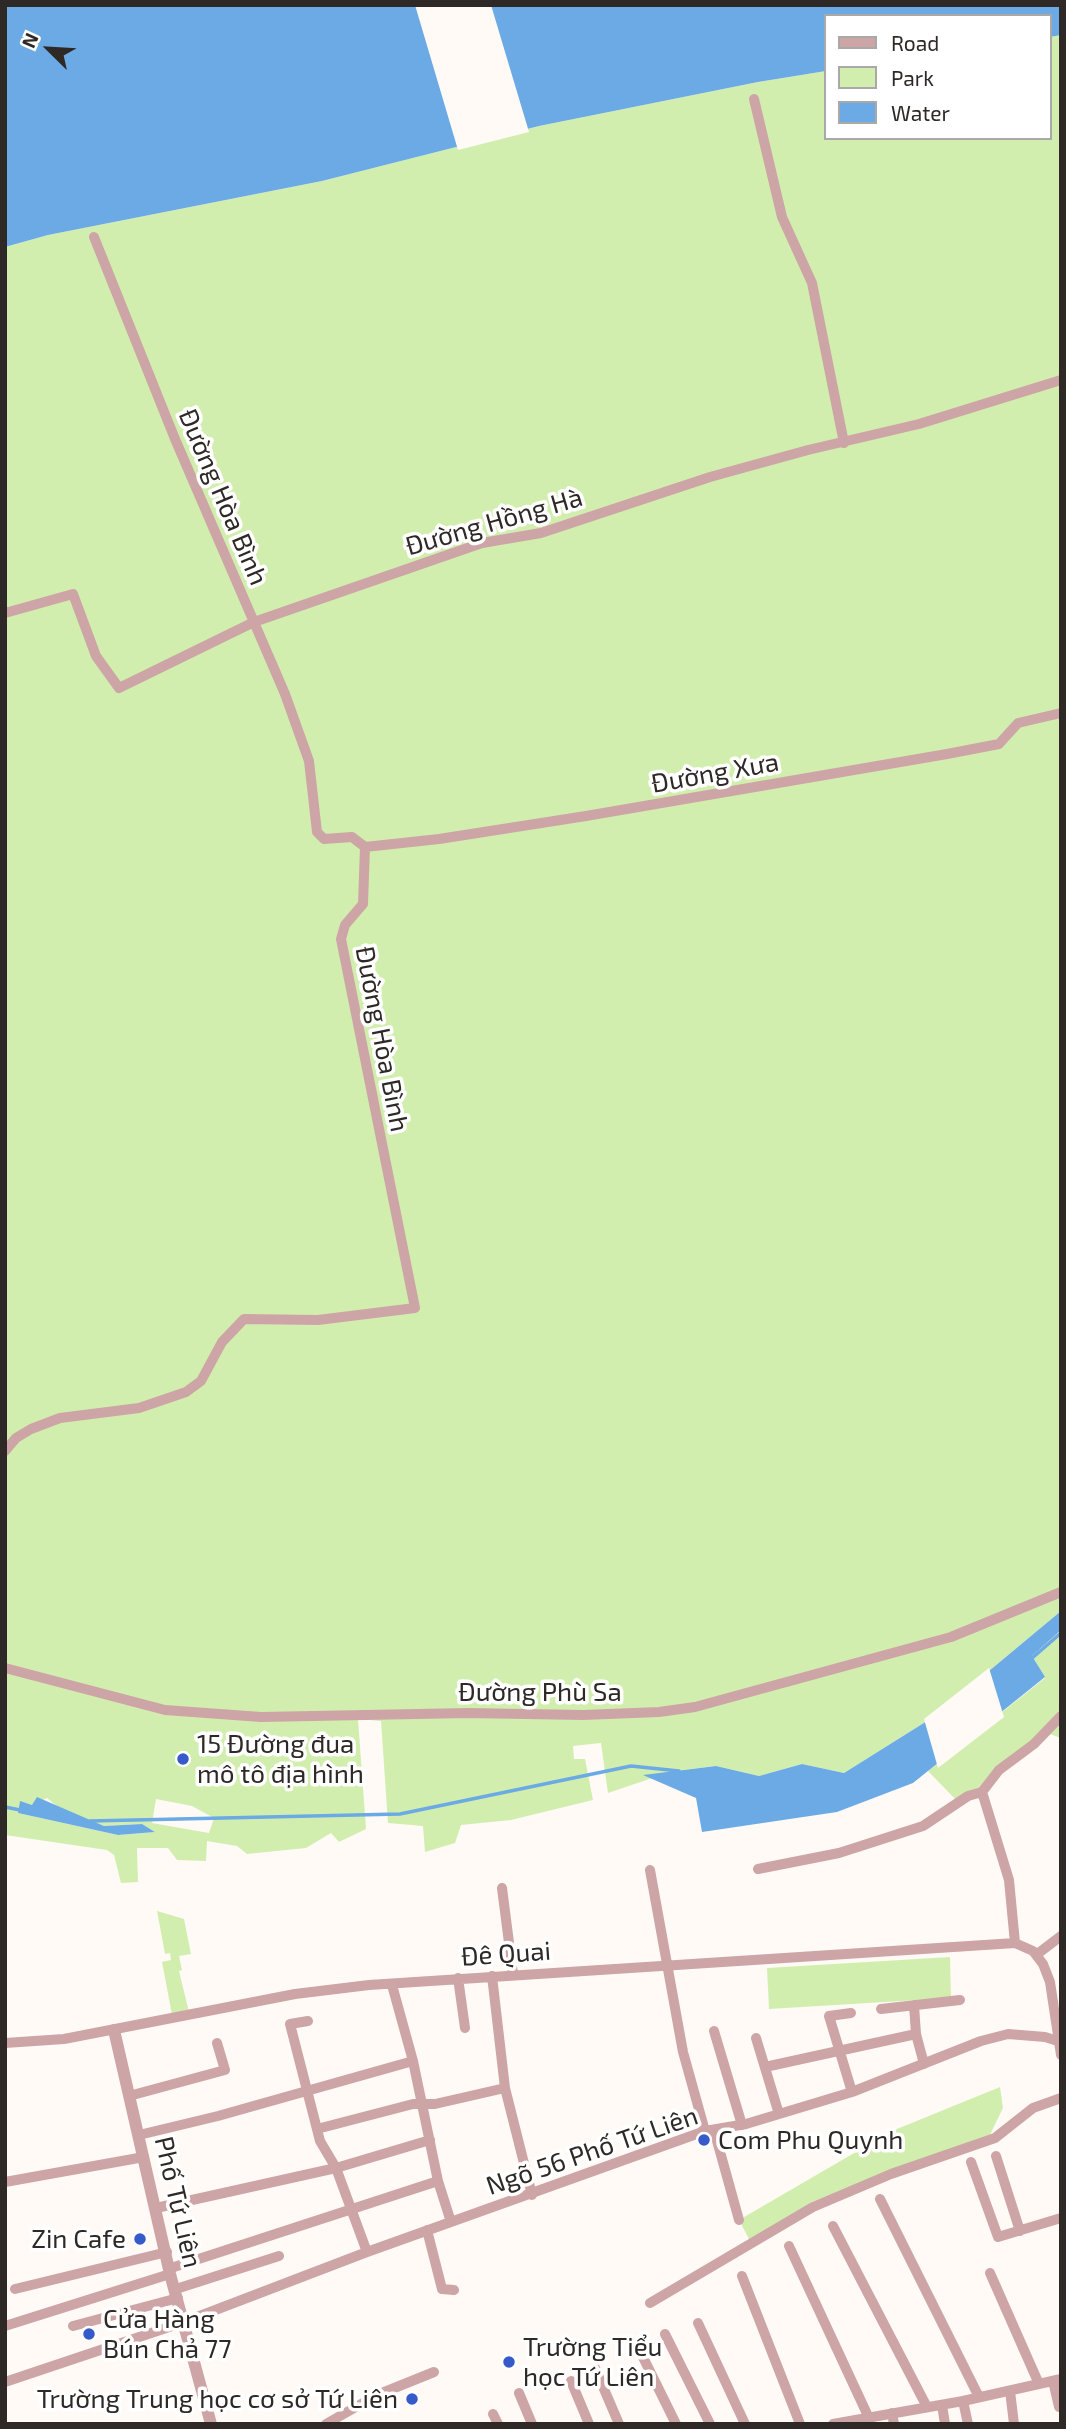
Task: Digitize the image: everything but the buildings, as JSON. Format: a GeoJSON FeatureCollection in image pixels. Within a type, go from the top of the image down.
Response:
{"type":"FeatureCollection","features":[{"type":"Feature","properties":{"kind":"street"},"geometry":{"type":"LineString","coordinates":[[754,99],[782,217],[812,283],[844,443]]}},
{"type":"Feature","properties":{"kind":"street","name":"Đường Hòa Bình"},"geometry":{"type":"LineString","coordinates":[[5,1451],[16,1438],[31,1429],[60,1419],[139,1408],[186,1392],[201,1381],[222,1342],[244,1319],[318,1320],[415,1308],[341,939],[345,925],[363,904],[365,847],[352,837],[324,839],[317,832],[309,761],[285,694],[150,380],[94,237]]}},
{"type":"Feature","properties":{"kind":"street","name":"Đường Hồng Hà"},"geometry":{"type":"LineString","coordinates":[[5,613],[73,594],[96,656],[119,688],[254,622],[482,543],[541,533],[710,477],[919,424],[1061,380]]}},
{"type":"Feature","properties":{"kind":"street","name":"Đường Xưa"},"geometry":{"type":"LineString","coordinates":[[365,847],[439,839],[999,744],[1018,723],[1061,713]]}},
{"type":"Feature","properties":{"kind":"street","name":"Đường Phù Sa"},"geometry":{"type":"LineString","coordinates":[[5,1668],[166,1710],[261,1717],[659,1712],[707,1704],[951,1637],[1061,1592]]}},
{"type":"Feature","properties":{"kind":"street"},"geometry":{"type":"LineString","coordinates":[[758,1869],[839,1853],[923,1826],[968,1796],[982,1792],[999,1770],[1034,1744],[1061,1716]]}},
{"type":"Feature","properties":{"kind":"street"},"geometry":{"type":"LineString","coordinates":[[982,1792],[1009,1880],[1015,1943],[1036,1955],[1050,1982],[1061,2055]]}},
{"type":"Feature","properties":{"kind":"street"},"geometry":{"type":"LineString","coordinates":[[650,1870],[683,2052],[739,2220]]}},
{"type":"Feature","properties":{"kind":"street"},"geometry":{"type":"LineString","coordinates":[[502,1888],[513,1974]]}},
{"type":"Feature","properties":{"kind":"street"},"geometry":{"type":"LineString","coordinates":[[1036,1955],[1061,1936]]}},
{"type":"Feature","properties":{"kind":"street","name":"Đê Quai"},"geometry":{"type":"LineString","coordinates":[[5,2043],[64,2039],[295,1994],[513,1974],[1015,1943]]}},
{"type":"Feature","properties":{"kind":"street"},"geometry":{"type":"LineString","coordinates":[[492,1976],[505,2088],[532,2195]]}},
{"type":"Feature","properties":{"kind":"street"},"geometry":{"type":"LineString","coordinates":[[458,1978],[465,2028]]}},
{"type":"Feature","properties":{"kind":"street"},"geometry":{"type":"LineString","coordinates":[[392,1985],[413,2061],[438,2181],[451,2222]]}},
{"type":"Feature","properties":{"kind":"street"},"geometry":{"type":"LineString","coordinates":[[881,2009],[960,2000]]}},
{"type":"Feature","properties":{"kind":"street"},"geometry":{"type":"LineString","coordinates":[[914,2005],[916,2034],[924,2064]]}},
{"type":"Feature","properties":{"kind":"street"},"geometry":{"type":"LineString","coordinates":[[851,2013],[829,2016],[852,2092]]}},
{"type":"Feature","properties":{"kind":"street"},"geometry":{"type":"LineString","coordinates":[[308,2021],[290,2024],[320,2141],[336,2168],[367,2252]]}},
{"type":"Feature","properties":{"kind":"street","name":"Phố Tứ Liên"},"geometry":{"type":"LineString","coordinates":[[114,2030],[171,2271],[211,2424]]}},
{"type":"Feature","properties":{"kind":"street"},"geometry":{"type":"LineString","coordinates":[[713,2031],[741,2125]]}},
{"type":"Feature","properties":{"kind":"street"},"geometry":{"type":"LineString","coordinates":[[765,2067],[916,2034]]}},
{"type":"Feature","properties":{"kind":"street","name":"Ngõ 56 Phố Tứ Liên"},"geometry":{"type":"LineString","coordinates":[[5,2382],[184,2322],[427,2230],[532,2195],[709,2130],[741,2125],[852,2092],[1008,2034],[1045,2037],[1060,2042]]}},
{"type":"Feature","properties":{"kind":"street"},"geometry":{"type":"LineString","coordinates":[[756,2038],[779,2114]]}},
{"type":"Feature","properties":{"kind":"street"},"geometry":{"type":"LineString","coordinates":[[129,2096],[225,2070],[217,2043]]}},
{"type":"Feature","properties":{"kind":"street"},"geometry":{"type":"LineString","coordinates":[[139,2135],[413,2061]]}},
{"type":"Feature","properties":{"kind":"street"},"geometry":{"type":"LineString","coordinates":[[317,2129],[413,2104],[422,2105],[505,2088]]}},
{"type":"Feature","properties":{"kind":"street"},"geometry":{"type":"LineString","coordinates":[[650,2303],[813,2207],[901,2170],[995,2138],[1033,2108],[1061,2098]]}},
{"type":"Feature","properties":{"kind":"street"},"geometry":{"type":"LineString","coordinates":[[156,2208],[336,2168],[430,2140]]}},
{"type":"Feature","properties":{"kind":"street"},"geometry":{"type":"LineString","coordinates":[[996,2156],[1020,2231]]}},
{"type":"Feature","properties":{"kind":"street"},"geometry":{"type":"LineString","coordinates":[[5,2182],[144,2157]]}},
{"type":"Feature","properties":{"kind":"street"},"geometry":{"type":"LineString","coordinates":[[971,2162],[998,2237],[1061,2218]]}},
{"type":"Feature","properties":{"kind":"street"},"geometry":{"type":"LineString","coordinates":[[5,2326],[438,2181]]}},
{"type":"Feature","properties":{"kind":"street"},"geometry":{"type":"LineString","coordinates":[[880,2199],[979,2397]]}},
{"type":"Feature","properties":{"kind":"street"},"geometry":{"type":"LineString","coordinates":[[833,2226],[927,2407]]}},
{"type":"Feature","properties":{"kind":"street"},"geometry":{"type":"LineString","coordinates":[[427,2230],[442,2289],[454,2290]]}},
{"type":"Feature","properties":{"kind":"street"},"geometry":{"type":"LineString","coordinates":[[789,2246],[868,2416]]}},
{"type":"Feature","properties":{"kind":"street"},"geometry":{"type":"LineString","coordinates":[[15,2289],[167,2252]]}},
{"type":"Feature","properties":{"kind":"street"},"geometry":{"type":"LineString","coordinates":[[73,2326],[177,2293],[279,2256]]}},
{"type":"Feature","properties":{"kind":"street"},"geometry":{"type":"LineString","coordinates":[[990,2273],[1039,2384]]}},
{"type":"Feature","properties":{"kind":"street"},"geometry":{"type":"LineString","coordinates":[[741,2276],[800,2424]]}},
{"type":"Feature","properties":{"kind":"street"},"geometry":{"type":"LineString","coordinates":[[698,2323],[745,2424]]}},
{"type":"Feature","properties":{"kind":"street"},"geometry":{"type":"LineString","coordinates":[[665,2334],[710,2424]]}},
{"type":"Feature","properties":{"kind":"street"},"geometry":{"type":"LineString","coordinates":[[636,2343],[676,2424]]}},
{"type":"Feature","properties":{"kind":"street"},"geometry":{"type":"LineString","coordinates":[[595,2368],[619,2424]]}},
{"type":"Feature","properties":{"kind":"street"},"geometry":{"type":"LineString","coordinates":[[326,2424],[377,2395],[434,2372]]}},
{"type":"Feature","properties":{"kind":"street"},"geometry":{"type":"LineString","coordinates":[[833,2424],[868,2416],[893,2418],[927,2407],[1057,2380],[1059,2407]]}},
{"type":"Feature","properties":{"kind":"street"},"geometry":{"type":"LineString","coordinates":[[571,2381],[589,2424]]}},
{"type":"Feature","properties":{"kind":"street"},"geometry":{"type":"LineString","coordinates":[[1010,2391],[1014,2424]]}},
{"type":"Feature","properties":{"kind":"street"},"geometry":{"type":"LineString","coordinates":[[519,2393],[532,2424]]}},
{"type":"Feature","properties":{"kind":"street"},"geometry":{"type":"LineString","coordinates":[[963,2401],[968,2424]]}},
{"type":"Feature","properties":{"kind":"street"},"geometry":{"type":"LineString","coordinates":[[942,2405],[945,2424]]}},
{"type":"Feature","properties":{"kind":"green space"},"geometry":{"type":"Polygon","coordinates":[[[1061,35],[1061,1611],[935,1716],[844,1773],[802,1764],[759,1776],[716,1766],[673,1771],[608,1793],[601,1743],[573,1746],[574,1759],[585,1759],[593,1800],[511,1820],[461,1825],[455,1843],[425,1852],[423,1826],[388,1823],[381,1721],[358,1719],[366,1829],[339,1842],[331,1833],[306,1848],[247,1854],[237,1846],[207,1841],[206,1861],[177,1860],[168,1848],[137,1848],[138,1882],[121,1883],[114,1855],[107,1850],[5,1835],[5,247],[48,235],[322,181],[539,126],[824,71],[824,140],[1052,140],[1052,37],[1061,35]],[[47,1798],[32,1805],[20,1802],[18,1813],[118,1835],[155,1832],[142,1824],[104,1826],[59,1808],[47,1798]],[[156,1799],[152,1823],[209,1833],[214,1818],[192,1806],[156,1799]]]}},
{"type":"Feature","properties":{"kind":"green space"},"geometry":{"type":"Polygon","coordinates":[[[1061,1630],[1061,1738],[1044,1732],[982,1792],[958,1802],[928,1771],[1045,1678],[1032,1656],[1061,1630]]]}},
{"type":"Feature","properties":{"kind":"green space"},"geometry":{"type":"Polygon","coordinates":[[[157,1911],[184,1919],[191,1954],[179,1956],[182,1970],[179,1971],[189,2012],[172,2015],[162,1962],[171,1960],[170,1953],[165,1954],[157,1911]]]}},
{"type":"Feature","properties":{"kind":"green space"},"geometry":{"type":"Polygon","coordinates":[[[950,1957],[951,1998],[769,2009],[767,1968],[950,1957]]]}},
{"type":"Feature","properties":{"kind":"green space"},"geometry":{"type":"Polygon","coordinates":[[[1000,2087],[1003,2108],[987,2141],[890,2170],[812,2202],[750,2241],[739,2220],[892,2131],[1000,2087]]]}},
{"type":"Feature","properties":{"kind":"water"},"geometry":{"type":"Polygon","coordinates":[[[5,5],[1061,5],[1061,35],[1052,37],[1052,14],[824,14],[824,71],[539,126],[322,181],[48,235],[5,247],[5,5]]]}},
{"type":"Feature","properties":{"kind":"water"},"geometry":{"type":"Polygon","coordinates":[[[1061,1611],[1061,1630],[1032,1656],[1045,1677],[913,1783],[837,1812],[702,1832],[696,1798],[643,1775],[716,1766],[759,1776],[802,1764],[844,1773],[935,1716],[1061,1611]]]}},
{"type":"Feature","properties":{"kind":"water"},"geometry":{"type":"Polygon","coordinates":[[[37,1797],[104,1826],[142,1824],[155,1832],[118,1835],[18,1813],[20,1801],[32,1805],[37,1797]]]}},
{"type":"Feature","properties":{"kind":"pier"},"geometry":{"type":"Polygon","coordinates":[[[415,5],[491,5],[529,132],[458,150],[415,5]]]}},
{"type":"Feature","properties":{"kind":"pier"},"geometry":{"type":"Polygon","coordinates":[[[989,1668],[1004,1717],[938,1768],[924,1719],[989,1668]]]}},
{"type":"Feature","properties":{"kind":"waterway"},"geometry":{"type":"LineString","coordinates":[[1031,1659],[1061,1633]]}},
{"type":"Feature","properties":{"kind":"waterway"},"geometry":{"type":"LineString","coordinates":[[90,1821],[400,1814],[631,1766],[679,1771]]}},
{"type":"Feature","properties":{"kind":"waterway"},"geometry":{"type":"LineString","coordinates":[[5,1807],[20,1810]]}},
{"type":"Feature","properties":{"kind":"place","name":"15 Đường đua mô tô địa hình"},"geometry":{"type":"Point","coordinates":[183,1759]}},
{"type":"Feature","properties":{"kind":"place","name":"Com Phu Quynh"},"geometry":{"type":"Point","coordinates":[704,2140]}},
{"type":"Feature","properties":{"kind":"place","name":"Zin Cafe"},"geometry":{"type":"Point","coordinates":[140,2239]}},
{"type":"Feature","properties":{"kind":"place","name":"Cửa Hàng Bún Chả 77"},"geometry":{"type":"Point","coordinates":[89,2334]}},
{"type":"Feature","properties":{"kind":"place","name":"Trường Tiểu học Tứ Liên"},"geometry":{"type":"Point","coordinates":[509,2362]}},
{"type":"Feature","properties":{"kind":"place","name":"Trường Trung học cơ sở Tứ Liên"},"geometry":{"type":"Point","coordinates":[412,2399]}}]}
